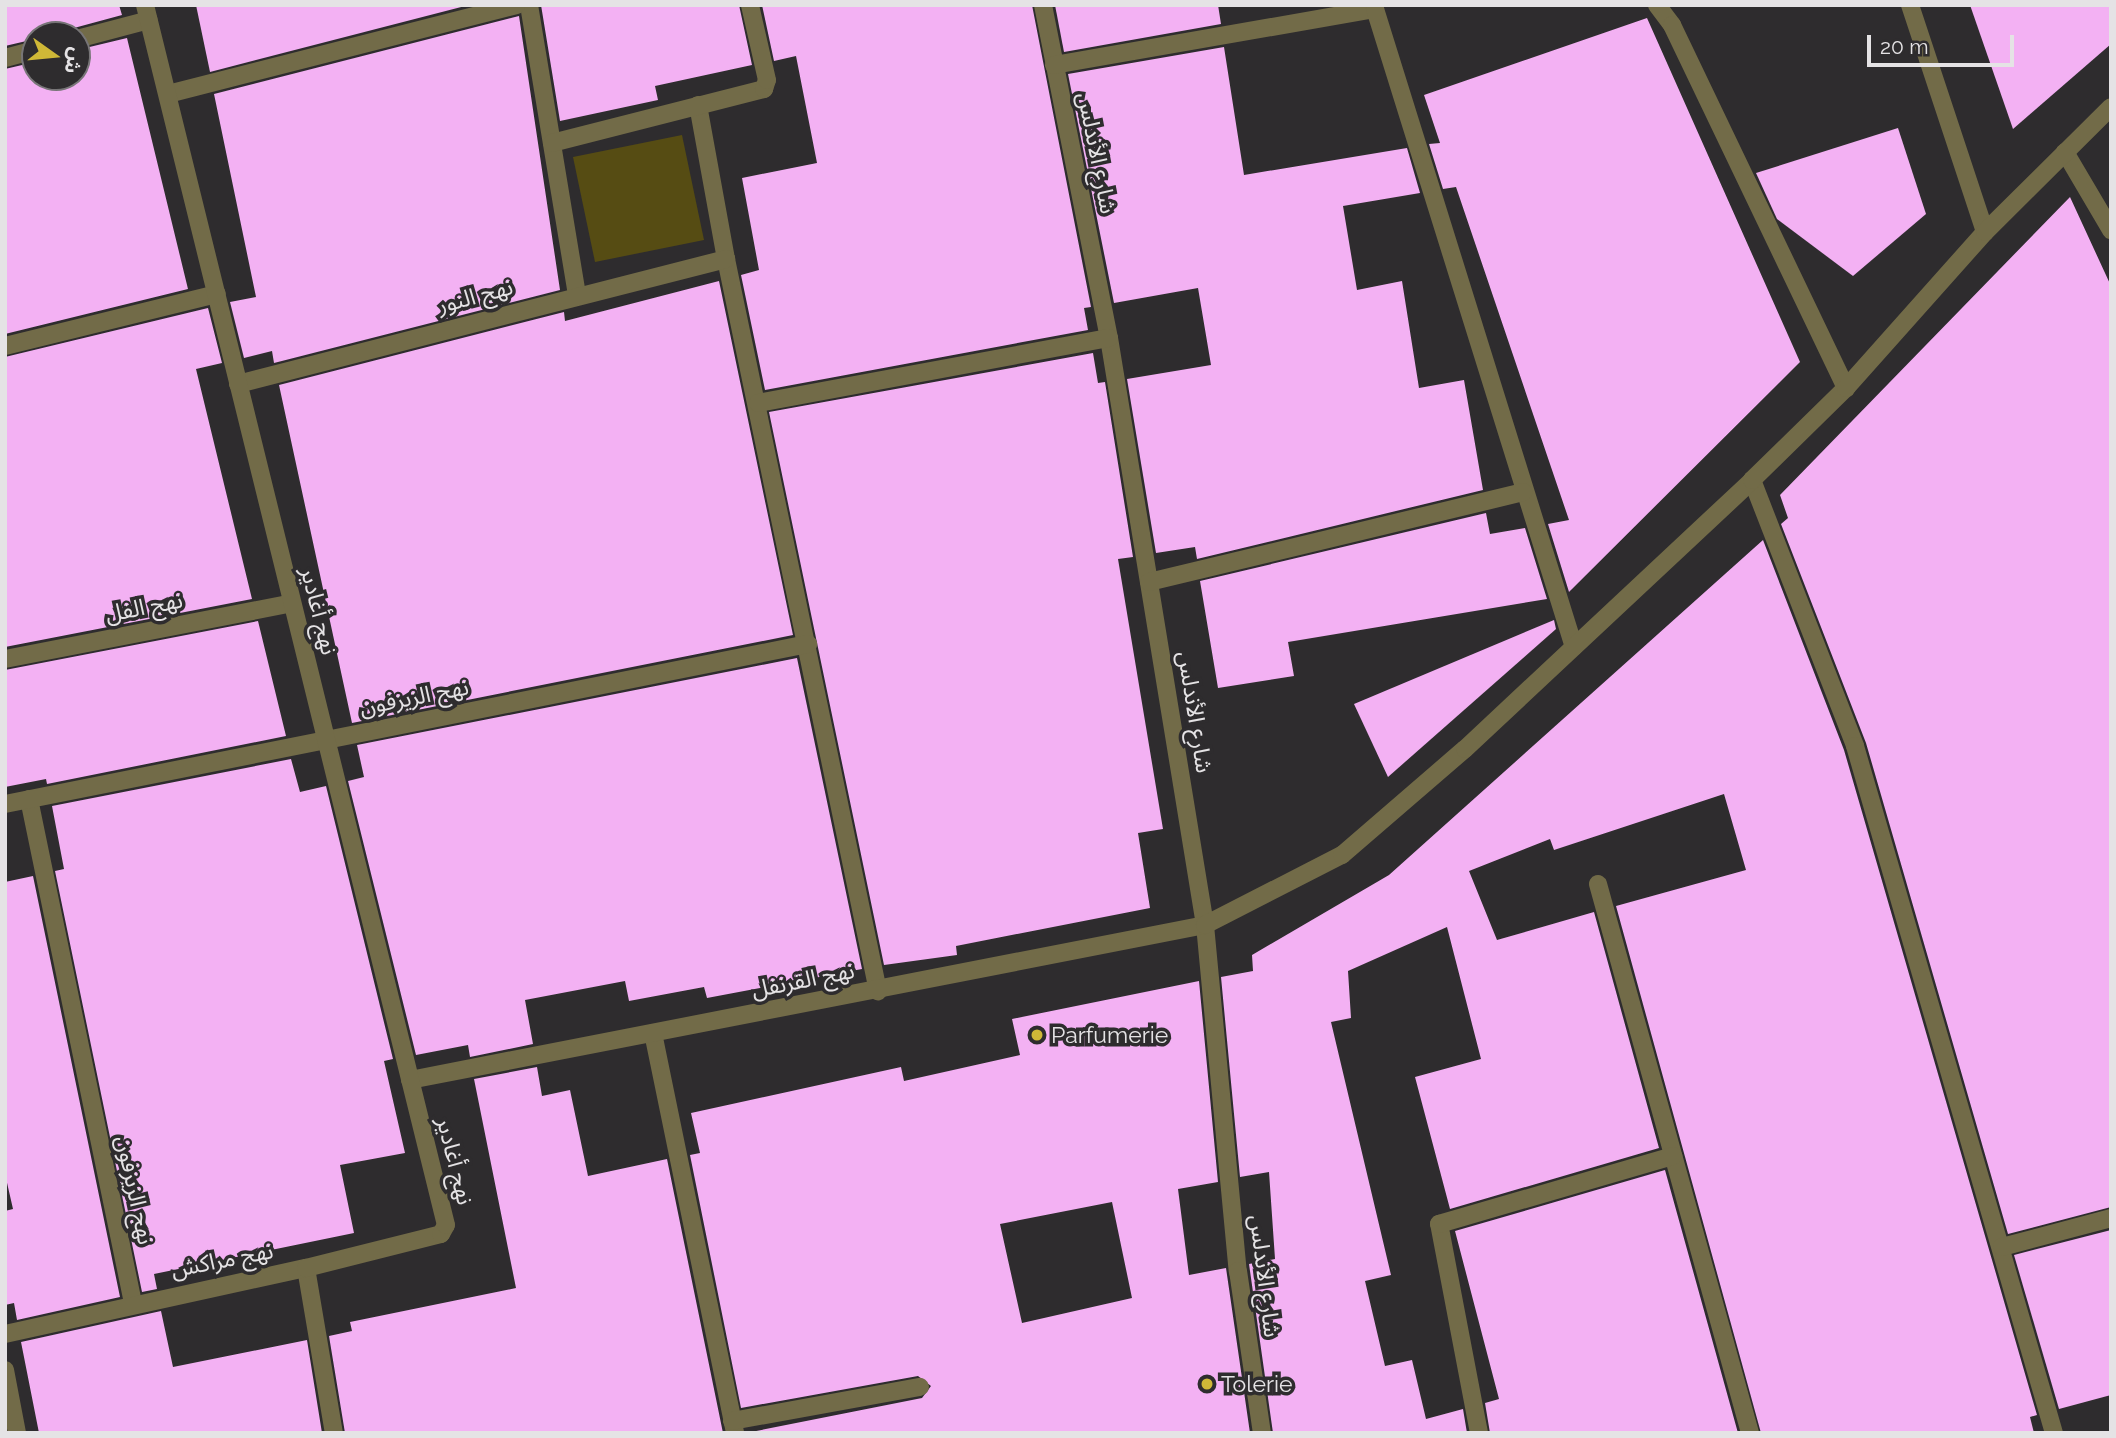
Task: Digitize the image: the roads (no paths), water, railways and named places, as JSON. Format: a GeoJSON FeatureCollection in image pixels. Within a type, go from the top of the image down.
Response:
{"type":"FeatureCollection","features":[{"type":"Feature","properties":{"kind":"street"},"geometry":{"type":"LineString","coordinates":[[168,94],[516,5]]}},
{"type":"Feature","properties":{"kind":"street"},"geometry":{"type":"LineString","coordinates":[[529,5],[577,295]]}},
{"type":"Feature","properties":{"kind":"street"},"geometry":{"type":"LineString","coordinates":[[552,143],[767,84],[750,5]]}},
{"type":"Feature","properties":{"kind":"street","name":"شارع الأندلس"},"geometry":{"type":"LineString","coordinates":[[1043,5],[1109,338],[1205,925],[1238,1270],[1262,1433]]}},
{"type":"Feature","properties":{"kind":"street"},"geometry":{"type":"LineString","coordinates":[[1657,5],[1672,25],[1846,388]]}},
{"type":"Feature","properties":{"kind":"street"},"geometry":{"type":"LineString","coordinates":[[1910,5],[1985,232]]}},
{"type":"Feature","properties":{"kind":"street"},"geometry":{"type":"LineString","coordinates":[[1054,65],[1375,9],[1574,647]]}},
{"type":"Feature","properties":{"kind":"street"},"geometry":{"type":"LineString","coordinates":[[91,34],[147,13]]}},
{"type":"Feature","properties":{"kind":"street","name":"نهج أغادير"},"geometry":{"type":"LineString","coordinates":[[147,13],[445,1228]]}},
{"type":"Feature","properties":{"kind":"street"},"geometry":{"type":"LineString","coordinates":[[698,105],[726,259],[878,991]]}},
{"type":"Feature","properties":{"kind":"street","name":"نهج القرنفل"},"geometry":{"type":"LineString","coordinates":[[410,1080],[878,991],[1205,925],[1342,855],[1465,749],[1752,480],[1846,388],[1985,232],[2111,107]]}},
{"type":"Feature","properties":{"kind":"street"},"geometry":{"type":"LineString","coordinates":[[2065,152],[2111,230]]}},
{"type":"Feature","properties":{"kind":"street","name":"نهج النور"},"geometry":{"type":"LineString","coordinates":[[238,384],[726,259]]}},
{"type":"Feature","properties":{"kind":"street"},"geometry":{"type":"LineString","coordinates":[[5,346],[217,294]]}},
{"type":"Feature","properties":{"kind":"street"},"geometry":{"type":"LineString","coordinates":[[758,403],[1109,338]]}},
{"type":"Feature","properties":{"kind":"street"},"geometry":{"type":"LineString","coordinates":[[1752,480],[1855,746],[2054,1433]]}},
{"type":"Feature","properties":{"kind":"street"},"geometry":{"type":"LineString","coordinates":[[1149,582],[1524,492]]}},
{"type":"Feature","properties":{"kind":"street","name":"نهج الفل"},"geometry":{"type":"LineString","coordinates":[[5,659],[292,603]]}},
{"type":"Feature","properties":{"kind":"street","name":"نهج الزيزفون"},"geometry":{"type":"LineString","coordinates":[[5,804],[808,644]]}},
{"type":"Feature","properties":{"kind":"street","name":"نهج الزيزفون"},"geometry":{"type":"LineString","coordinates":[[29,799],[133,1303]]}},
{"type":"Feature","properties":{"kind":"street"},"geometry":{"type":"LineString","coordinates":[[1598,884],[1750,1433]]}},
{"type":"Feature","properties":{"kind":"street"},"geometry":{"type":"LineString","coordinates":[[653,1033],[733,1427],[920,1387]]}},
{"type":"Feature","properties":{"kind":"street"},"geometry":{"type":"LineString","coordinates":[[1479,1433],[1439,1224],[1673,1156]]}},
{"type":"Feature","properties":{"kind":"street"},"geometry":{"type":"LineString","coordinates":[[2002,1247],[2111,1218]]}},
{"type":"Feature","properties":{"kind":"street","name":"نهج مراكش"},"geometry":{"type":"LineString","coordinates":[[5,1334],[133,1303],[306,1268],[441,1234],[445,1228]]}},
{"type":"Feature","properties":{"kind":"street"},"geometry":{"type":"LineString","coordinates":[[306,1268],[334,1433]]}},
{"type":"Feature","properties":{"kind":"street"},"geometry":{"type":"LineString","coordinates":[[5,1370],[17,1433]]}},
{"type":"Feature","properties":{"kind":"place","name":"Parfumerie"},"geometry":{"type":"Point","coordinates":[1037,1035]}},
{"type":"Feature","properties":{"kind":"place","name":"Tolerie"},"geometry":{"type":"Point","coordinates":[1207,1384]}}]}
